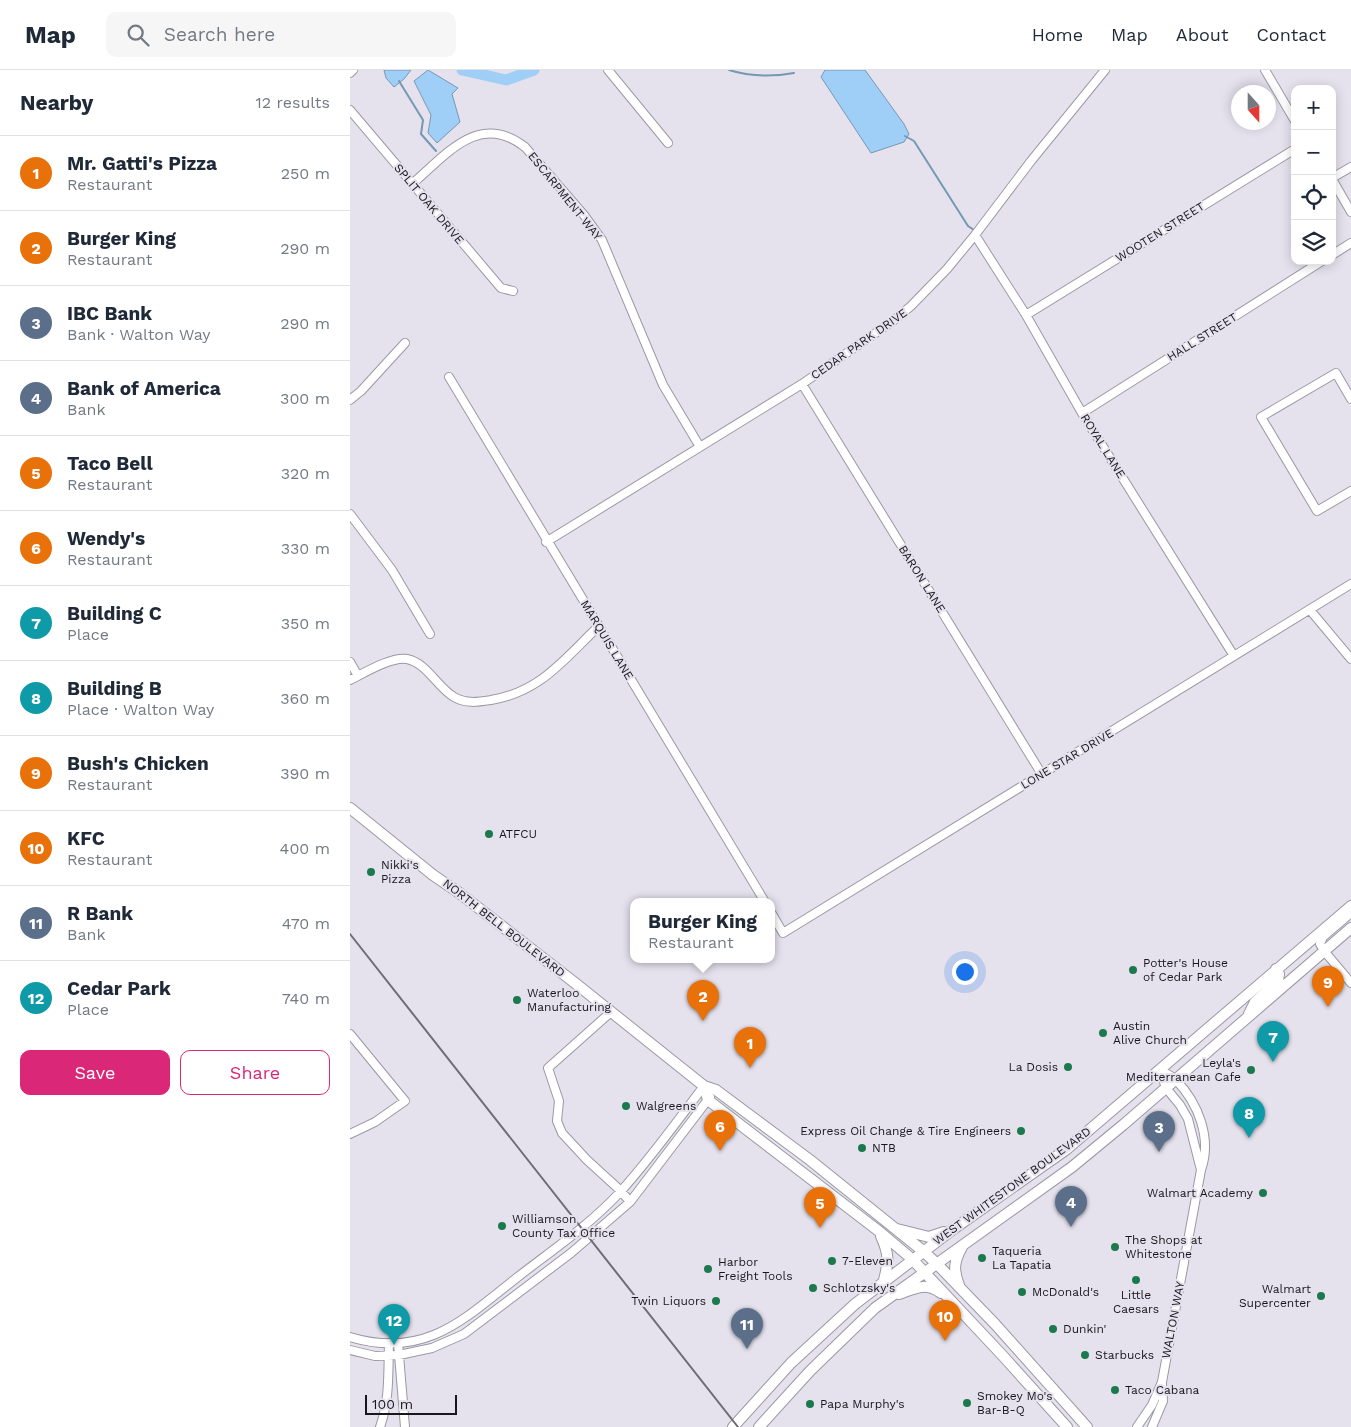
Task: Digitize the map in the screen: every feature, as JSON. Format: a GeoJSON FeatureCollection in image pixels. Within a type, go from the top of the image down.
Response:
{"type":"FeatureCollection","features":[{"type":"Feature","properties":{"kind":"main road","name":"NORTH BELL BOULEVARD"},"geometry":{"type":"LineString","coordinates":[[350,808],[704,1086],[716,1090],[810,1160],[923,1251],[1010,1340],[1086,1427]]}},
{"type":"Feature","properties":{"kind":"main road","name":"WEST WHITESTONE BOULEVARD"},"geometry":{"type":"LineString","coordinates":[[733,1427],[791,1363],[855,1304],[912,1259],[1067,1148],[1351,906]]}},
{"type":"Feature","properties":{"kind":"main road","name":"WEST WHITESTONE BOULEVARD"},"geometry":{"type":"LineString","coordinates":[[759,1427],[810,1371],[851,1330],[888,1298],[1072,1167],[1244,1022],[1351,928]]}},
{"type":"Feature","properties":{"kind":"main road"},"geometry":{"type":"LineString","coordinates":[[1244,1022],[1255,1002],[1278,981],[1279,974],[1276,969]]}},
{"type":"Feature","properties":{"kind":"main road"},"geometry":{"type":"LineString","coordinates":[[704,1086],[708,1100],[758,1141],[880,1232],[925,1271],[1067,1427]]}},
{"type":"Feature","properties":{"kind":"main road"},"geometry":{"type":"LineString","coordinates":[[894,1228],[929,1237],[952,1230]]}},
{"type":"Feature","properties":{"kind":"main road"},"geometry":{"type":"LineString","coordinates":[[880,1232],[888,1256],[884,1280]]}},
{"type":"Feature","properties":{"kind":"main road"},"geometry":{"type":"LineString","coordinates":[[960,1288],[955,1275],[954,1261],[962,1245]]}},
{"type":"Feature","properties":{"kind":"main road"},"geometry":{"type":"LineString","coordinates":[[888,1298],[923,1286],[934,1288],[955,1304]]}},
{"type":"Feature","properties":{"kind":"street"},"geometry":{"type":"LineString","coordinates":[[350,73],[353,70]]}},
{"type":"Feature","properties":{"kind":"street"},"geometry":{"type":"LineString","coordinates":[[608,70],[668,143]]}},
{"type":"Feature","properties":{"kind":"street","name":"CEDAR PARK DRIVE"},"geometry":{"type":"LineString","coordinates":[[546,542],[802,384],[893,321],[911,306],[947,269],[975,235],[1105,70]]}},
{"type":"Feature","properties":{"kind":"street"},"geometry":{"type":"LineString","coordinates":[[1265,70],[1291,114]]}},
{"type":"Feature","properties":{"kind":"street","name":"SPLIT OAK DRIVE"},"geometry":{"type":"LineString","coordinates":[[350,110],[501,288],[513,291]]}},
{"type":"Feature","properties":{"kind":"street","name":"ESCARPMENT WAY"},"geometry":{"type":"LineString","coordinates":[[412,184],[462,141],[475,135],[487,133],[502,134],[516,140],[525,147],[584,215],[602,240],[663,385],[700,447]]}},
{"type":"Feature","properties":{"kind":"street","name":"WOOTEN STREET"},"geometry":{"type":"LineString","coordinates":[[1026,315],[1291,151]]}},
{"type":"Feature","properties":{"kind":"street"},"geometry":{"type":"LineString","coordinates":[[1336,176],[1351,167]]}},
{"type":"Feature","properties":{"kind":"street"},"geometry":{"type":"LineString","coordinates":[[1336,186],[1351,212]]}},
{"type":"Feature","properties":{"kind":"street","name":"ROYAL LANE"},"geometry":{"type":"LineString","coordinates":[[975,235],[1026,315],[1082,413],[1234,656]]}},
{"type":"Feature","properties":{"kind":"street"},"geometry":{"type":"LineString","coordinates":[[1336,252],[1351,243]]}},
{"type":"Feature","properties":{"kind":"street","name":"HALL STREET"},"geometry":{"type":"LineString","coordinates":[[1082,413],[1316,265]]}},
{"type":"Feature","properties":{"kind":"street"},"geometry":{"type":"LineString","coordinates":[[350,400],[405,343]]}},
{"type":"Feature","properties":{"kind":"street"},"geometry":{"type":"LineString","coordinates":[[1351,399],[1336,373],[1262,417],[1317,511],[1351,491]]}},
{"type":"Feature","properties":{"kind":"street","name":"MARQUIS LANE"},"geometry":{"type":"LineString","coordinates":[[449,377],[546,542],[599,626],[763,898]]}},
{"type":"Feature","properties":{"kind":"street","name":"BARON LANE"},"geometry":{"type":"LineString","coordinates":[[802,384],[1042,773]]}},
{"type":"Feature","properties":{"kind":"street"},"geometry":{"type":"LineString","coordinates":[[350,514],[392,570],[430,634]]}},
{"type":"Feature","properties":{"kind":"street","name":"LONE STAR DRIVE"},"geometry":{"type":"LineString","coordinates":[[775,919],[783,933],[1351,584]]}},
{"type":"Feature","properties":{"kind":"street"},"geometry":{"type":"LineString","coordinates":[[1310,610],[1351,659]]}},
{"type":"Feature","properties":{"kind":"street"},"geometry":{"type":"LineString","coordinates":[[350,662],[354,678],[400,658],[408,659],[420,665],[445,690],[461,701],[483,702],[530,688],[544,679],[599,626]]}},
{"type":"Feature","properties":{"kind":"street"},"geometry":{"type":"LineString","coordinates":[[1351,913],[1323,937],[1320,944],[1324,952],[1351,982]]}},
{"type":"Feature","properties":{"kind":"street"},"geometry":{"type":"LineString","coordinates":[[612,1012],[548,1068],[559,1101],[557,1121],[562,1133],[586,1160],[621,1191],[630,1202]]}},
{"type":"Feature","properties":{"kind":"street"},"geometry":{"type":"LineString","coordinates":[[350,1034],[406,1101],[375,1122],[350,1134]]}},
{"type":"Feature","properties":{"kind":"street","name":"WALTON WAY"},"geometry":{"type":"LineString","coordinates":[[1137,1427],[1152,1405],[1162,1382],[1201,1170],[1205,1159],[1205,1134],[1200,1117],[1176,1079],[1160,1070]]}},
{"type":"Feature","properties":{"kind":"street","name":"WALTON WAY"},"geometry":{"type":"LineString","coordinates":[[1160,1070],[1166,1088],[1180,1105],[1188,1119],[1201,1170]]}},
{"type":"Feature","properties":{"kind":"street"},"geometry":{"type":"LineString","coordinates":[[350,1337],[398,1343],[430,1337],[461,1322],[584,1226],[621,1191],[704,1086]]}},
{"type":"Feature","properties":{"kind":"street"},"geometry":{"type":"LineString","coordinates":[[350,1350],[375,1356],[399,1355],[432,1348],[464,1334],[571,1253],[630,1202],[716,1090]]}},
{"type":"Feature","properties":{"kind":"street"},"geometry":{"type":"LineString","coordinates":[[380,1427],[388,1398],[389,1343]]}},
{"type":"Feature","properties":{"kind":"street"},"geometry":{"type":"LineString","coordinates":[[398,1343],[404,1427]]}},
{"type":"Feature","properties":{"kind":"street","name":"WALTON WAY"},"geometry":{"type":"LineString","coordinates":[[1152,1427],[1163,1401],[1162,1382]]}},
{"type":"Feature","properties":{"kind":"water"},"geometry":{"type":"Polygon","coordinates":[[[384,70],[411,70],[394,87],[386,78],[384,70]]]}},
{"type":"Feature","properties":{"kind":"water"},"geometry":{"type":"Polygon","coordinates":[[[428,70],[458,88],[452,94],[460,122],[437,143],[428,133],[431,115],[414,81],[428,70]]]}},
{"type":"Feature","properties":{"kind":"water"},"geometry":{"type":"Polygon","coordinates":[[[825,70],[865,70],[904,124],[909,134],[904,142],[871,153],[821,77],[825,70]]]}},
{"type":"Feature","properties":{"kind":"waterway"},"geometry":{"type":"LineString","coordinates":[[462,70],[506,80],[534,70]]}},
{"type":"Feature","properties":{"kind":"waterway"},"geometry":{"type":"LineString","coordinates":[[729,70],[761,76],[794,73]]}},
{"type":"Feature","properties":{"kind":"waterway"},"geometry":{"type":"LineString","coordinates":[[399,81],[423,120],[421,134],[436,151]]}},
{"type":"Feature","properties":{"kind":"waterway"},"geometry":{"type":"LineString","coordinates":[[905,136],[914,141],[968,226],[974,230]]}},
{"type":"Feature","properties":{"kind":"railway"},"geometry":{"type":"LineString","coordinates":[[350,934],[738,1427]]}},
{"type":"Feature","properties":{"kind":"place","name":"ATFCU"},"geometry":{"type":"Point","coordinates":[489,834]}},
{"type":"Feature","properties":{"kind":"place","name":"Nikki's Pizza"},"geometry":{"type":"Point","coordinates":[371,872]}},
{"type":"Feature","properties":{"kind":"place","name":"Potter's House of Cedar Park"},"geometry":{"type":"Point","coordinates":[1133,970]}},
{"type":"Feature","properties":{"kind":"place","name":"Waterloo Manufacturing"},"geometry":{"type":"Point","coordinates":[517,1000]}},
{"type":"Feature","properties":{"kind":"place","name":"Bush's Chicken"},"geometry":{"type":"Point","coordinates":[1328,1007]}},
{"type":"Feature","properties":{"kind":"place","name":"Burger King"},"geometry":{"type":"Point","coordinates":[703,1021]}},
{"type":"Feature","properties":{"kind":"place","name":"Austin Alive Church"},"geometry":{"type":"Point","coordinates":[1103,1033]}},
{"type":"Feature","properties":{"kind":"place","name":"Building C"},"geometry":{"type":"Point","coordinates":[1273,1062]}},
{"type":"Feature","properties":{"kind":"place","name":"La Dosis"},"geometry":{"type":"Point","coordinates":[1068,1067]}},
{"type":"Feature","properties":{"kind":"place","name":"Mr. Gatti's Pizza"},"geometry":{"type":"Point","coordinates":[750,1068]}},
{"type":"Feature","properties":{"kind":"place","name":"Leyla's Mediterranean Cafe"},"geometry":{"type":"Point","coordinates":[1251,1070]}},
{"type":"Feature","properties":{"kind":"place","name":"Walgreens"},"geometry":{"type":"Point","coordinates":[626,1106]}},
{"type":"Feature","properties":{"kind":"place","name":"Express Oil Change & Tire Engineers"},"geometry":{"type":"Point","coordinates":[1021,1131]}},
{"type":"Feature","properties":{"kind":"place","name":"Building B"},"geometry":{"type":"Point","coordinates":[1249,1138]}},
{"type":"Feature","properties":{"kind":"place","name":"NTB"},"geometry":{"type":"Point","coordinates":[862,1148]}},
{"type":"Feature","properties":{"kind":"place","name":"Wendy's"},"geometry":{"type":"Point","coordinates":[720,1151]}},
{"type":"Feature","properties":{"kind":"place","name":"IBC Bank"},"geometry":{"type":"Point","coordinates":[1159,1152]}},
{"type":"Feature","properties":{"kind":"place","name":"Walmart Academy"},"geometry":{"type":"Point","coordinates":[1263,1193]}},
{"type":"Feature","properties":{"kind":"place","name":"Williamson County Tax Office"},"geometry":{"type":"Point","coordinates":[502,1226]}},
{"type":"Feature","properties":{"kind":"place","name":"Bank of America"},"geometry":{"type":"Point","coordinates":[1071,1227]}},
{"type":"Feature","properties":{"kind":"place","name":"Taco Bell"},"geometry":{"type":"Point","coordinates":[820,1228]}},
{"type":"Feature","properties":{"kind":"place","name":"The Shops at Whitestone"},"geometry":{"type":"Point","coordinates":[1115,1247]}},
{"type":"Feature","properties":{"kind":"place","name":"Taqueria La Tapatia"},"geometry":{"type":"Point","coordinates":[982,1258]}},
{"type":"Feature","properties":{"kind":"place","name":"7-Eleven"},"geometry":{"type":"Point","coordinates":[832,1261]}},
{"type":"Feature","properties":{"kind":"place","name":"Harbor Freight Tools"},"geometry":{"type":"Point","coordinates":[708,1269]}},
{"type":"Feature","properties":{"kind":"place","name":"Little Caesars"},"geometry":{"type":"Point","coordinates":[1136,1280]}},
{"type":"Feature","properties":{"kind":"place","name":"Schlotzsky's"},"geometry":{"type":"Point","coordinates":[813,1288]}},
{"type":"Feature","properties":{"kind":"place","name":"McDonald's"},"geometry":{"type":"Point","coordinates":[1022,1292]}},
{"type":"Feature","properties":{"kind":"place","name":"Walmart Supercenter"},"geometry":{"type":"Point","coordinates":[1321,1296]}},
{"type":"Feature","properties":{"kind":"place","name":"Twin Liquors"},"geometry":{"type":"Point","coordinates":[716,1301]}},
{"type":"Feature","properties":{"kind":"place","name":"Dunkin'"},"geometry":{"type":"Point","coordinates":[1053,1329]}},
{"type":"Feature","properties":{"kind":"place","name":"KFC"},"geometry":{"type":"Point","coordinates":[945,1341]}},
{"type":"Feature","properties":{"kind":"place","name":"Cedar Park"},"geometry":{"type":"Point","coordinates":[394,1345]}},
{"type":"Feature","properties":{"kind":"place","name":"R Bank"},"geometry":{"type":"Point","coordinates":[747,1349]}},
{"type":"Feature","properties":{"kind":"place","name":"Starbucks"},"geometry":{"type":"Point","coordinates":[1085,1355]}},
{"type":"Feature","properties":{"kind":"place","name":"Taco Cabana"},"geometry":{"type":"Point","coordinates":[1115,1390]}},
{"type":"Feature","properties":{"kind":"place","name":"Smokey Mo's Bar-B-Q"},"geometry":{"type":"Point","coordinates":[967,1403]}},
{"type":"Feature","properties":{"kind":"place","name":"Papa Murphy's"},"geometry":{"type":"Point","coordinates":[810,1404]}}]}
